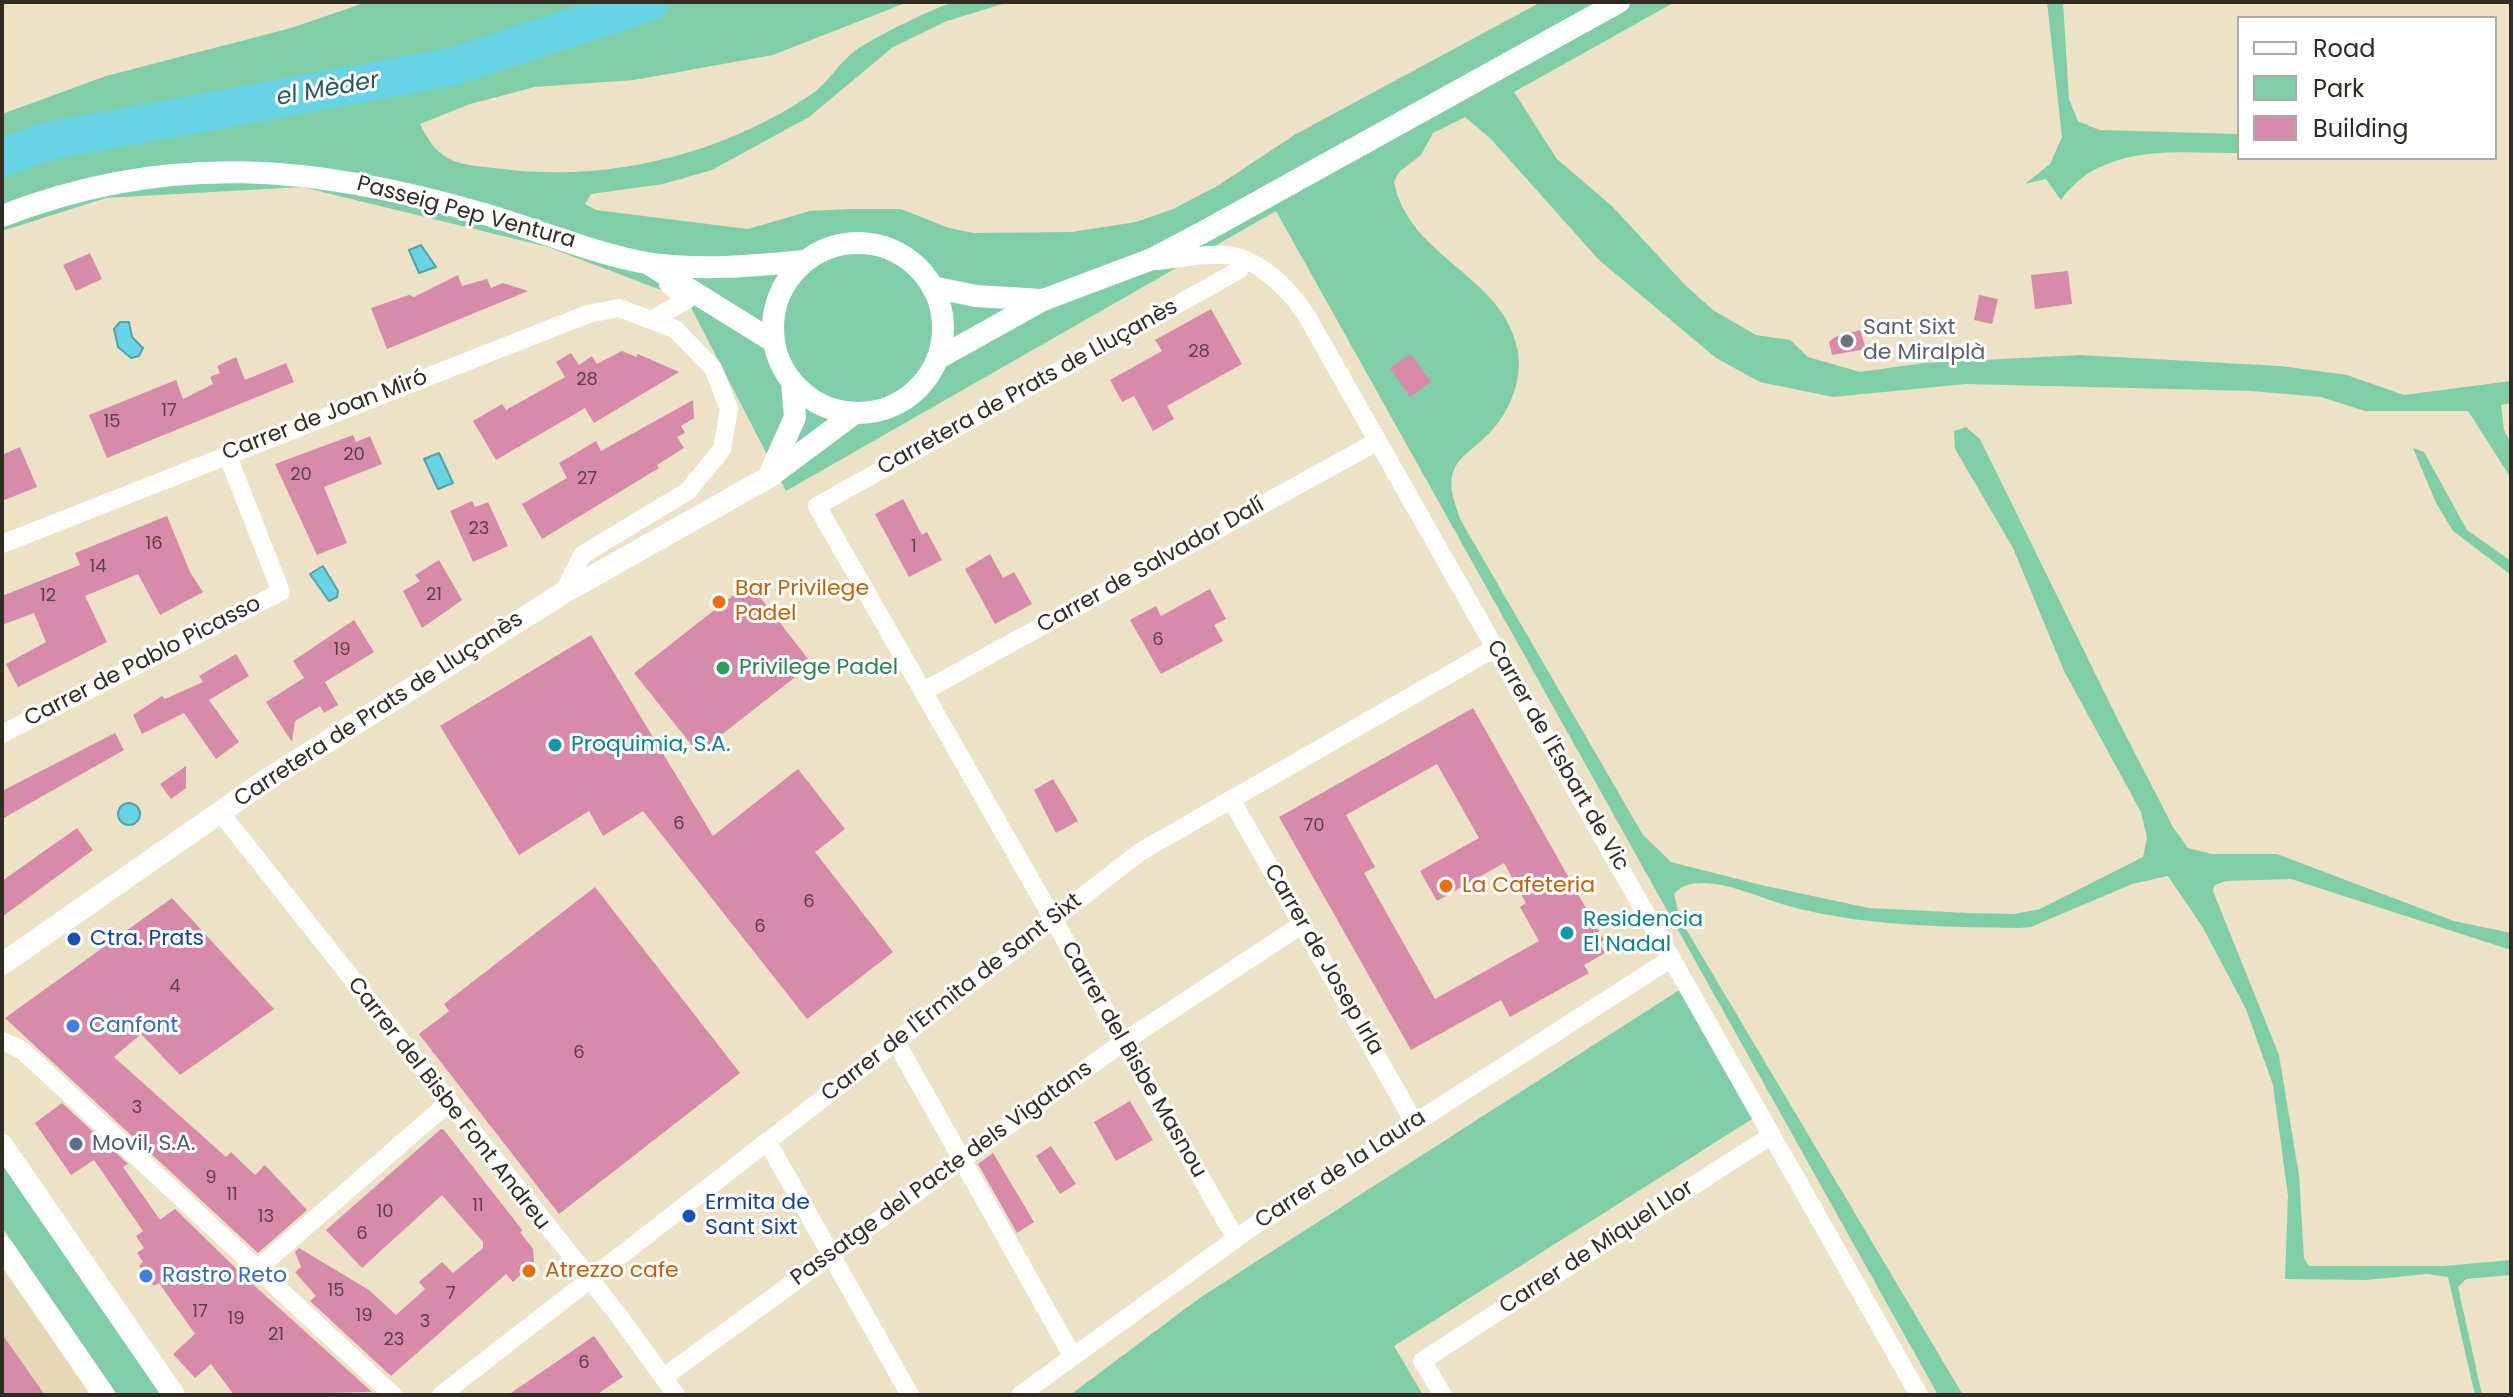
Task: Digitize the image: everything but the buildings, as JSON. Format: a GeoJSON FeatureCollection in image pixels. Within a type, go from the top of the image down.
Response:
{"type":"FeatureCollection","features":[{"type":"Feature","properties":{"kind":"street"},"geometry":{"type":"LineString","coordinates":[[937,359],[1043,300],[1152,259],[1619,2]]}},
{"type":"Feature","properties":{"kind":"street","name":"Passeig Pep Ventura"},"geometry":{"type":"LineString","coordinates":[[2,216],[76,190],[144,175],[201,171],[278,172],[383,187],[645,263],[730,267],[804,261]]}},
{"type":"Feature","properties":{"kind":"street"},"geometry":{"type":"LineString","coordinates":[[769,477],[795,417],[792,382],[774,342],[778,298],[804,261],[844,244],[879,246],[907,259],[932,287],[942,318],[937,359],[928,375],[909,395],[885,408],[855,413],[817,402],[792,382]]}},
{"type":"Feature","properties":{"kind":"street","name":"Carrer de l'Esbart de Vic"},"geometry":{"type":"LineString","coordinates":[[1152,259],[1227,254],[1256,265],[1293,296],[1919,1395]]}},
{"type":"Feature","properties":{"kind":"street"},"geometry":{"type":"LineString","coordinates":[[645,263],[687,300],[651,320]]}},
{"type":"Feature","properties":{"kind":"street","name":"Passeig Pep Ventura"},"geometry":{"type":"LineString","coordinates":[[645,263],[774,342]]}},
{"type":"Feature","properties":{"kind":"street","name":"Carretera de Prats de Lluçanès"},"geometry":{"type":"LineString","coordinates":[[817,506],[1239,270]]}},
{"type":"Feature","properties":{"kind":"street"},"geometry":{"type":"LineString","coordinates":[[932,287],[976,296],[1043,300]]}},
{"type":"Feature","properties":{"kind":"street","name":"Carrer de Joan Miró"},"geometry":{"type":"LineString","coordinates":[[2,544],[588,314],[619,308],[675,329],[713,368],[729,409],[722,449],[688,491],[582,555],[563,593]]}},
{"type":"Feature","properties":{"kind":"street","name":"Carretera de Prats de Lluçanès"},"geometry":{"type":"LineString","coordinates":[[2,964],[220,812],[563,593],[769,477],[855,413]]}},
{"type":"Feature","properties":{"kind":"street","name":"Carrer de Salvador Dalí"},"geometry":{"type":"LineString","coordinates":[[924,691],[1378,441]]}},
{"type":"Feature","properties":{"kind":"street","name":"Carrer de Pablo Picasso"},"geometry":{"type":"LineString","coordinates":[[2,734],[281,592],[227,454]]}},
{"type":"Feature","properties":{"kind":"street","name":"Carrer del Bisbe Masnou"},"geometry":{"type":"LineString","coordinates":[[817,506],[1236,1239]]}},
{"type":"Feature","properties":{"kind":"street","name":"Carrer de l'Ermita de Sant Sixt"},"geometry":{"type":"LineString","coordinates":[[441,1395],[1140,852],[1495,648]]}},
{"type":"Feature","properties":{"kind":"street","name":"Carrer de Josep Irla"},"geometry":{"type":"LineString","coordinates":[[1231,799],[1414,1122]]}},
{"type":"Feature","properties":{"kind":"street","name":"Carrer del Bisbe Font Andreu"},"geometry":{"type":"LineString","coordinates":[[220,812],[676,1395]]}},
{"type":"Feature","properties":{"kind":"street","name":"Passatge del Pacte dels Vigatans"},"geometry":{"type":"LineString","coordinates":[[664,1377],[1123,1042],[1303,924]]}},
{"type":"Feature","properties":{"kind":"street","name":"Carrer de la Laura"},"geometry":{"type":"LineString","coordinates":[[1020,1395],[1236,1239],[1672,958]]}},
{"type":"Feature","properties":{"kind":"street"},"geometry":{"type":"LineString","coordinates":[[3,1040],[22,1050],[255,1271],[393,1395]]}},
{"type":"Feature","properties":{"kind":"street"},"geometry":{"type":"LineString","coordinates":[[896,1042],[1073,1357]]}},
{"type":"Feature","properties":{"kind":"street"},"geometry":{"type":"LineString","coordinates":[[255,1271],[448,1103]]}},
{"type":"Feature","properties":{"kind":"street","name":"Carrer de Miquel Llor"},"geometry":{"type":"LineString","coordinates":[[1443,1395],[1422,1361],[1772,1135]]}},
{"type":"Feature","properties":{"kind":"street"},"geometry":{"type":"LineString","coordinates":[[767,1141],[910,1395]]}},
{"type":"Feature","properties":{"kind":"street"},"geometry":{"type":"LineString","coordinates":[[2,1145],[174,1395]]}},
{"type":"Feature","properties":{"kind":"street"},"geometry":{"type":"LineString","coordinates":[[2,1247],[104,1395]]}},
{"type":"Feature","properties":{"kind":"shaded area"},"geometry":{"type":"Polygon","coordinates":[[[2,1262],[90,1395],[2,1395],[2,1262]]]}},
{"type":"Feature","properties":{"kind":"green space"},"geometry":{"type":"Polygon","coordinates":[[[367,2],[908,2],[773,55],[634,80],[535,87],[470,104],[420,124],[435,148],[463,164],[543,172],[623,167],[662,160],[701,148],[774,117],[809,96],[856,50],[919,16],[954,2],[1009,2],[947,21],[893,47],[809,117],[712,170],[663,184],[591,194],[585,204],[596,210],[748,229],[810,211],[901,209],[949,228],[974,233],[1072,232],[1136,222],[1173,209],[1219,185],[1296,134],[1541,2],[1675,2],[1514,92],[1557,159],[1613,207],[1685,285],[1713,310],[1756,335],[1790,340],[1808,357],[1860,372],[1924,363],[2080,355],[2280,366],[2347,375],[2404,395],[2511,381],[2511,403],[2501,405],[2504,430],[2511,443],[2511,478],[2468,411],[2365,411],[2321,397],[2252,391],[1966,384],[1833,397],[1760,382],[1716,358],[1599,260],[1491,139],[1465,117],[1433,133],[1421,155],[1399,172],[1394,182],[1403,208],[1418,230],[1495,304],[1510,326],[1518,352],[1518,376],[1505,412],[1491,432],[1460,461],[1454,471],[1451,488],[1460,519],[1643,835],[1671,862],[1869,908],[2014,914],[2040,909],[2143,857],[2147,838],[2141,812],[2064,671],[2013,548],[1955,449],[1954,431],[1966,427],[1980,439],[2121,726],[2173,827],[2188,848],[2212,854],[2277,854],[2454,921],[2511,933],[2511,950],[2291,879],[2226,881],[2215,885],[2213,891],[2279,1055],[2299,1175],[2304,1258],[2309,1266],[2443,1266],[2511,1260],[2511,1275],[2466,1279],[2458,1287],[2482,1395],[2475,1395],[2448,1277],[2427,1274],[2366,1280],[2285,1279],[2288,1196],[2273,1085],[2246,1009],[2202,926],[2168,876],[2132,884],[2031,927],[2019,928],[1871,921],[1813,912],[1727,886],[1696,883],[1684,886],[1674,894],[1680,919],[1963,1395],[1938,1395],[1276,211],[786,491],[687,300],[548,247],[302,187],[106,198],[2,231],[2,114],[106,76],[291,28],[367,2]]]}},
{"type":"Feature","properties":{"kind":"green space"},"geometry":{"type":"Polygon","coordinates":[[[2047,2],[2063,2],[2069,99],[2078,121],[2099,130],[2237,134],[2237,153],[2167,153],[2119,160],[2098,168],[2078,181],[2061,200],[2046,179],[2025,184],[2050,164],[2062,137],[2047,2]]]}},
{"type":"Feature","properties":{"kind":"green space"},"geometry":{"type":"Polygon","coordinates":[[[2413,448],[2424,452],[2467,530],[2511,561],[2511,575],[2453,531],[2436,503],[2413,448]]]}},
{"type":"Feature","properties":{"kind":"green space"},"geometry":{"type":"Polygon","coordinates":[[[1687,985],[1760,1114],[1394,1346],[1423,1395],[1070,1395],[1201,1297],[1687,985]]]}},
{"type":"Feature","properties":{"kind":"green space"},"geometry":{"type":"Polygon","coordinates":[[[2,1159],[164,1395],[117,1395],[2,1227],[2,1159]]]}},
{"type":"Feature","properties":{"kind":"water"},"geometry":{"type":"Polygon","coordinates":[[[421,245],[436,267],[419,273],[409,250],[421,245]]]}},
{"type":"Feature","properties":{"kind":"water"},"geometry":{"type":"Polygon","coordinates":[[[120,322],[129,322],[132,337],[143,348],[139,356],[131,358],[118,347],[114,329],[120,322]]]}},
{"type":"Feature","properties":{"kind":"water"},"geometry":{"type":"Polygon","coordinates":[[[439,453],[453,483],[438,489],[424,459],[439,453]]]}},
{"type":"Feature","properties":{"kind":"water"},"geometry":{"type":"Polygon","coordinates":[[[323,566],[338,591],[337,597],[329,601],[310,574],[323,566]]]}},
{"type":"Feature","properties":{"kind":"water"},"geometry":{"type":"Polygon","coordinates":[[[129,803],[137,806],[140,814],[137,822],[129,825],[121,822],[118,814],[121,806],[129,803]]]}},
{"type":"Feature","properties":{"kind":"waterway","name":"el Mèder"},"geometry":{"type":"LineString","coordinates":[[2,158],[44,142],[451,67],[650,2]]}},
{"type":"Feature","properties":{"kind":"place","name":"Sant Sixt de Miralplà"},"geometry":{"type":"Point","coordinates":[1847,341]}},
{"type":"Feature","properties":{"kind":"place","name":"Bar Privilege Padel"},"geometry":{"type":"Point","coordinates":[719,602]}},
{"type":"Feature","properties":{"kind":"place","name":"Privilege Padel"},"geometry":{"type":"Point","coordinates":[723,668]}},
{"type":"Feature","properties":{"kind":"place","name":"Proquimia, S.A."},"geometry":{"type":"Point","coordinates":[555,745]}},
{"type":"Feature","properties":{"kind":"place","name":"La Cafeteria"},"geometry":{"type":"Point","coordinates":[1446,886]}},
{"type":"Feature","properties":{"kind":"place","name":"Residencia El Nadal"},"geometry":{"type":"Point","coordinates":[1567,933]}},
{"type":"Feature","properties":{"kind":"place","name":"Ctra. Prats"},"geometry":{"type":"Point","coordinates":[74,939]}},
{"type":"Feature","properties":{"kind":"place","name":"Canfont"},"geometry":{"type":"Point","coordinates":[73,1026]}},
{"type":"Feature","properties":{"kind":"place","name":"Movil, S.A."},"geometry":{"type":"Point","coordinates":[76,1144]}},
{"type":"Feature","properties":{"kind":"place","name":"Ermita de Sant Sixt"},"geometry":{"type":"Point","coordinates":[689,1216]}},
{"type":"Feature","properties":{"kind":"place","name":"Atrezzo cafe"},"geometry":{"type":"Point","coordinates":[529,1271]}},
{"type":"Feature","properties":{"kind":"place","name":"Rastro Reto"},"geometry":{"type":"Point","coordinates":[146,1276]}}]}
